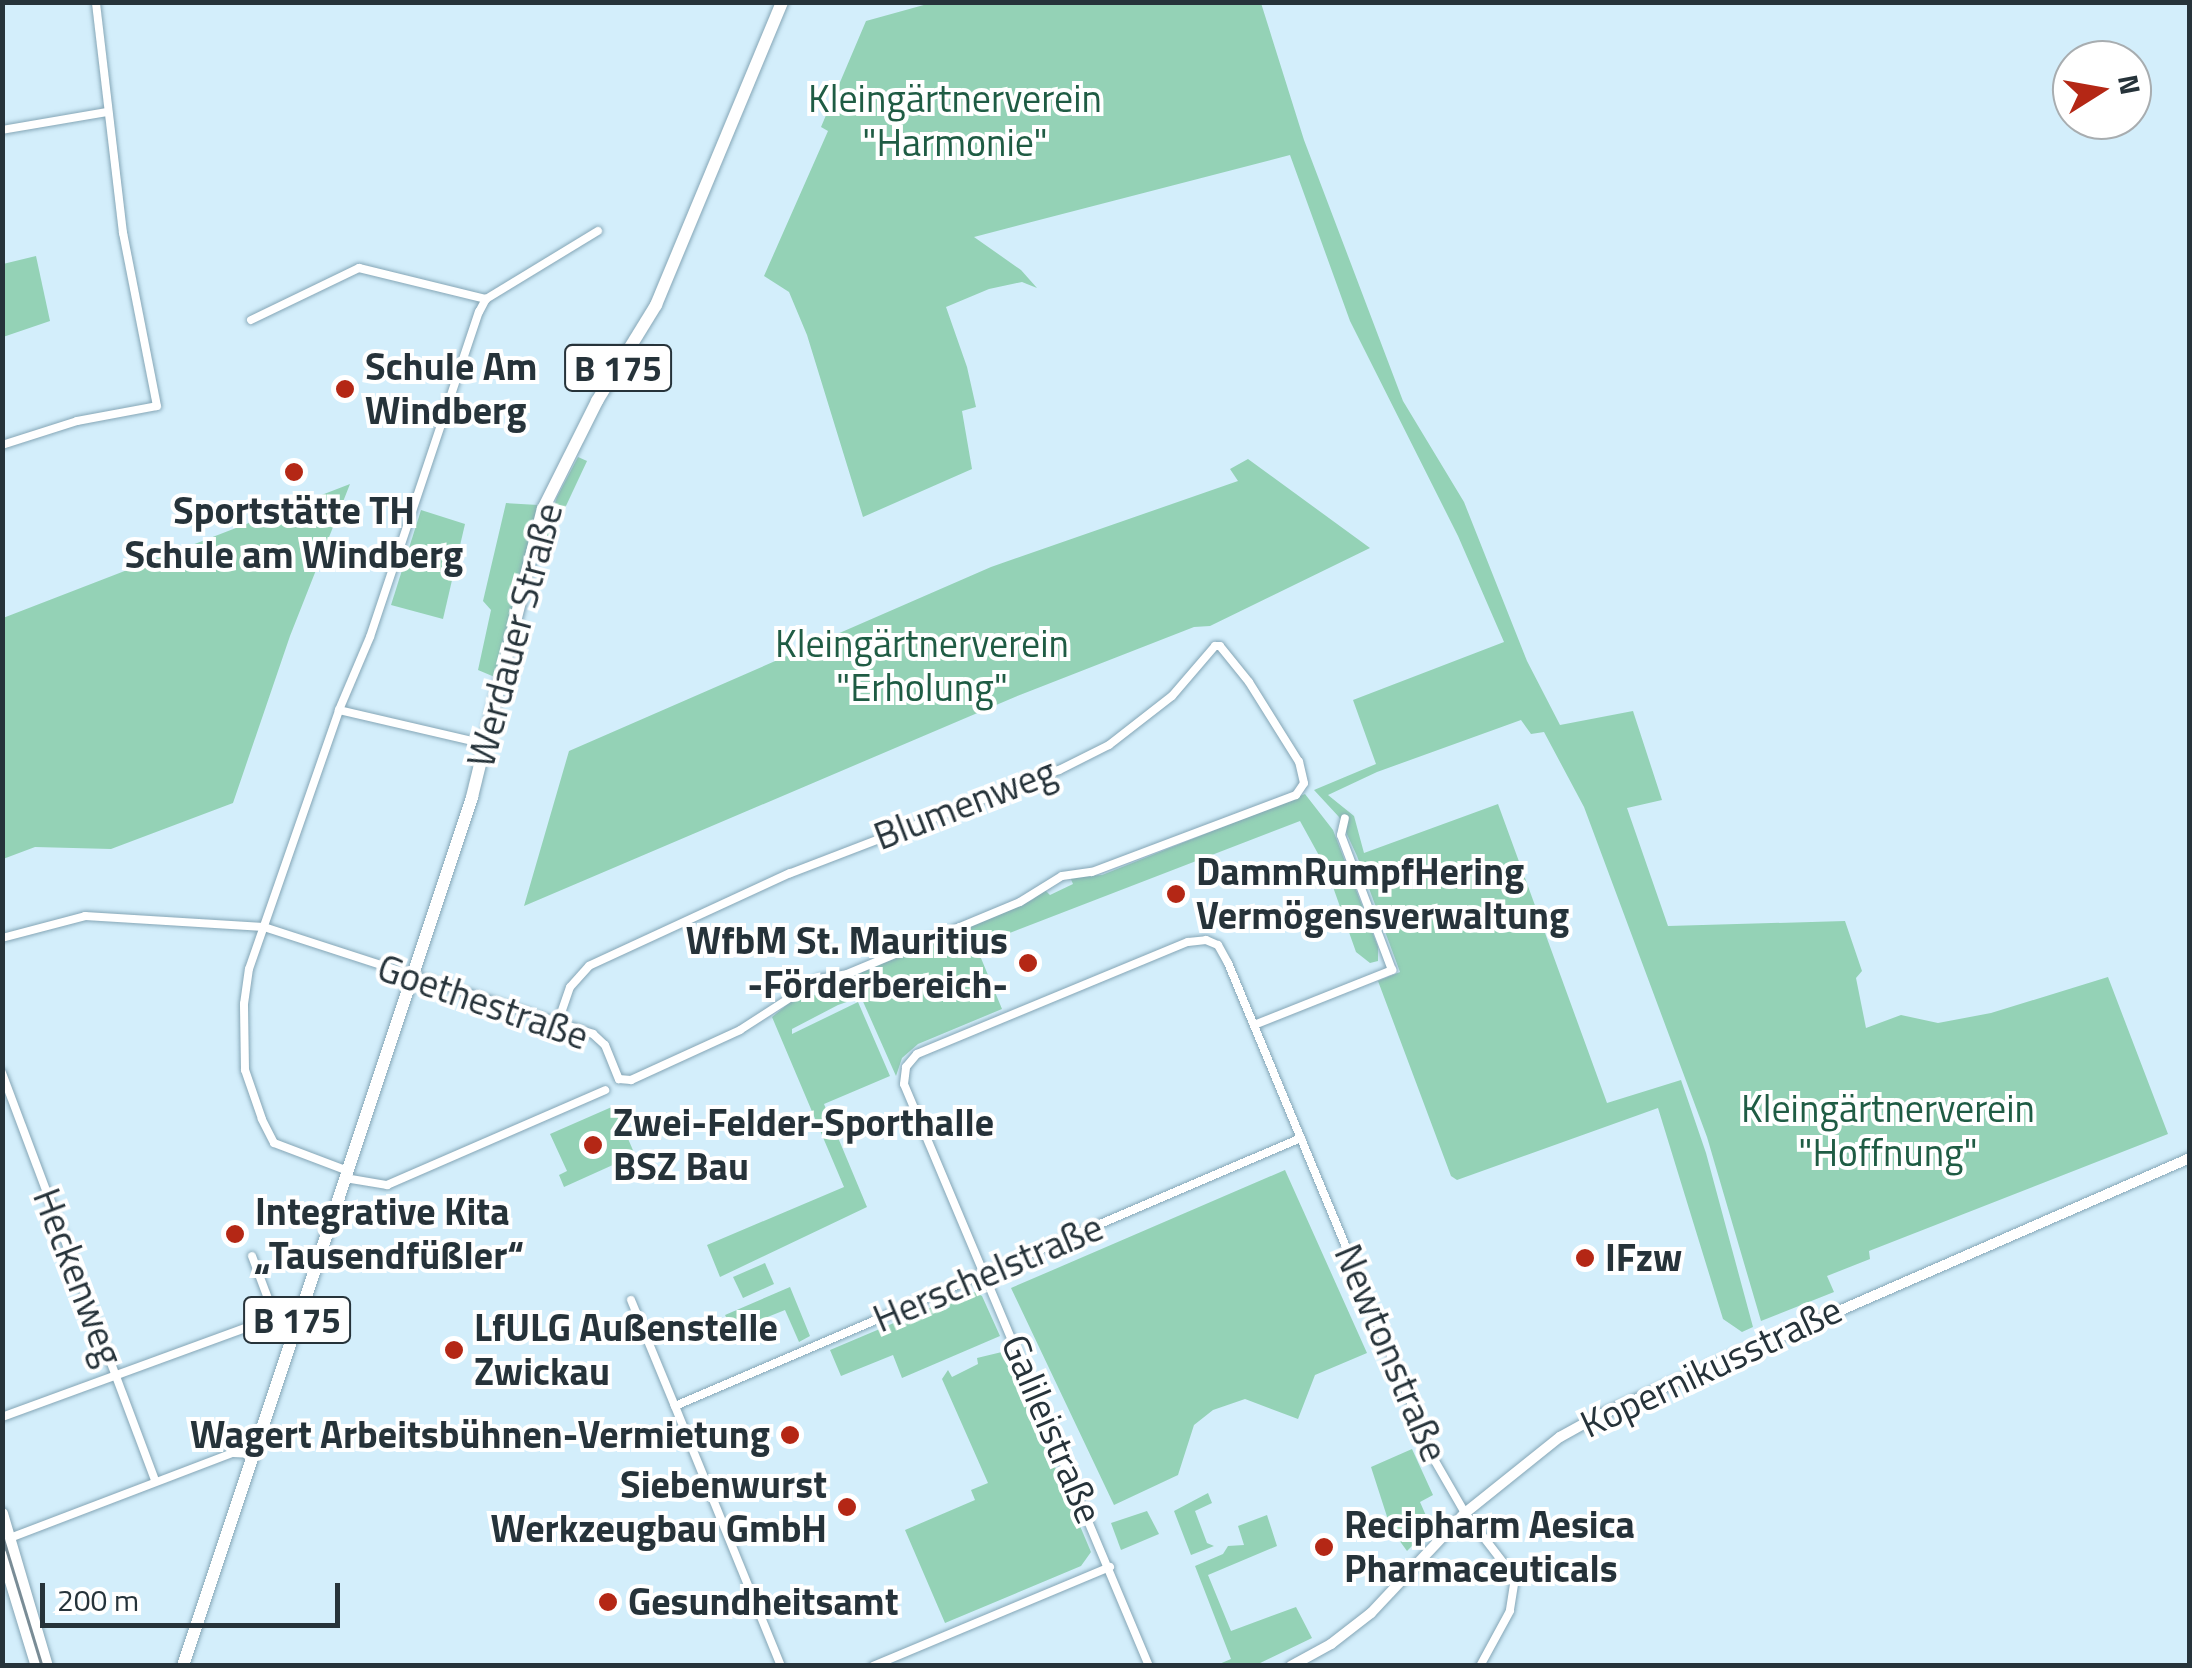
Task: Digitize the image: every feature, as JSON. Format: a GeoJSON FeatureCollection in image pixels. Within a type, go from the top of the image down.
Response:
{"type":"FeatureCollection","features":[{"type":"Feature","properties":{"kind":"main road","name":"Werdauer Straße"},"geometry":{"type":"LineString","coordinates":[[183,1666],[414,976],[487,744],[544,509],[588,418],[656,304],[782,2]]}},
{"type":"Feature","properties":{"kind":"main road"},"geometry":{"type":"LineString","coordinates":[[2,1514],[6,1540],[47,1666]]}},
{"type":"Feature","properties":{"kind":"main road"},"geometry":{"type":"LineString","coordinates":[[2,1554],[36,1666]]}},
{"type":"Feature","properties":{"kind":"street"},"geometry":{"type":"LineString","coordinates":[[2,445],[77,422],[158,406],[123,233],[96,2]]}},
{"type":"Feature","properties":{"kind":"street"},"geometry":{"type":"LineString","coordinates":[[2,130],[106,112]]}},
{"type":"Feature","properties":{"kind":"street"},"geometry":{"type":"LineString","coordinates":[[598,231],[486,300],[249,969],[244,1004],[245,1070],[274,1143],[347,1174],[387,1185],[606,1090]]}},
{"type":"Feature","properties":{"kind":"street"},"geometry":{"type":"LineString","coordinates":[[251,320],[359,268],[486,300]]}},
{"type":"Feature","properties":{"kind":"street","name":"Blumenweg"},"geometry":{"type":"LineString","coordinates":[[558,1022],[570,987],[588,966],[790,872],[1059,770],[1109,745],[1172,696],[1214,646],[1220,646],[1250,682],[1289,741],[1299,762],[1303,789]]}},
{"type":"Feature","properties":{"kind":"street"},"geometry":{"type":"LineString","coordinates":[[339,710],[487,744]]}},
{"type":"Feature","properties":{"kind":"street","name":"Goethestraße"},"geometry":{"type":"LineString","coordinates":[[2,938],[85,916],[264,928],[602,1039],[616,1075],[630,1080],[750,1024],[819,978],[847,974],[1020,902],[1062,876],[1119,862],[1303,789]]}},
{"type":"Feature","properties":{"kind":"street"},"geometry":{"type":"LineString","coordinates":[[1254,1024],[1392,970],[1341,835],[1345,818]]}},
{"type":"Feature","properties":{"kind":"street","name":"Newtonstraße"},"geometry":{"type":"LineString","coordinates":[[904,1084],[906,1067],[916,1054],[1188,942],[1206,940],[1218,945],[1431,1451],[1466,1513],[1510,1567],[1516,1591],[1480,1666]]}},
{"type":"Feature","properties":{"kind":"street","name":"Heckenweg"},"geometry":{"type":"LineString","coordinates":[[2,1073],[155,1481]]}},
{"type":"Feature","properties":{"kind":"street","name":"Galileistraße"},"geometry":{"type":"LineString","coordinates":[[904,1084],[1149,1666]]}},
{"type":"Feature","properties":{"kind":"street","name":"Herschelstraße"},"geometry":{"type":"LineString","coordinates":[[675,1406],[1301,1138]]}},
{"type":"Feature","properties":{"kind":"street","name":"Kopernikusstraße"},"geometry":{"type":"LineString","coordinates":[[1291,1666],[1331,1644],[1370,1613],[1466,1513],[1560,1437],[1629,1399],[2190,1158]]}},
{"type":"Feature","properties":{"kind":"street"},"geometry":{"type":"LineString","coordinates":[[2,1417],[275,1317],[252,1256]]}},
{"type":"Feature","properties":{"kind":"street"},"geometry":{"type":"LineString","coordinates":[[630,1300],[781,1666]]}},
{"type":"Feature","properties":{"kind":"street"},"geometry":{"type":"LineString","coordinates":[[6,1540],[233,1453],[254,1454]]}},
{"type":"Feature","properties":{"kind":"street"},"geometry":{"type":"LineString","coordinates":[[873,1666],[1110,1567]]}},
{"type":"Feature","properties":{"kind":"green space"},"geometry":{"type":"Polygon","coordinates":[[[931,3],[1261,3],[1304,140],[1403,401],[1464,502],[1527,661],[1560,725],[1633,711],[1662,800],[1627,808],[1668,926],[1845,921],[1862,971],[1856,978],[1866,1028],[1901,1015],[1938,1023],[1991,1013],[2108,977],[2168,1134],[1869,1251],[1870,1259],[1827,1276],[1834,1292],[1761,1321],[1707,1137],[1584,807],[1544,732],[1531,734],[1521,720],[1377,772],[1328,795],[1354,816],[1364,853],[1498,804],[1607,1103],[1681,1080],[1706,1153],[1753,1327],[1742,1332],[1723,1319],[1658,1108],[1457,1180],[1451,1176],[1378,981],[1400,972],[1339,817],[1314,790],[1376,764],[1353,700],[1504,642],[1458,536],[1350,321],[1290,155],[974,237],[1021,270],[1037,288],[1022,282],[989,289],[946,307],[976,407],[962,411],[972,469],[863,517],[807,335],[789,292],[764,276],[828,131],[821,127],[866,21],[931,3]]]}},
{"type":"Feature","properties":{"kind":"green space"},"geometry":{"type":"Polygon","coordinates":[[[36,256],[50,321],[3,337],[3,264],[36,256]]]}},
{"type":"Feature","properties":{"kind":"green space"},"geometry":{"type":"Polygon","coordinates":[[[578,457],[587,461],[551,538],[541,543],[557,497],[578,457]]]}},
{"type":"Feature","properties":{"kind":"green space","name":"Kleingärtnerverein \"Erholung\""},"geometry":{"type":"Polygon","coordinates":[[[1248,459],[1370,548],[1210,626],[1194,627],[1015,697],[524,906],[569,751],[991,567],[1238,481],[1230,469],[1248,459]]]}},
{"type":"Feature","properties":{"kind":"green space"},"geometry":{"type":"Polygon","coordinates":[[[350,484],[290,636],[233,803],[111,849],[35,847],[3,859],[3,618],[350,484]]]}},
{"type":"Feature","properties":{"kind":"green space"},"geometry":{"type":"Polygon","coordinates":[[[506,503],[538,505],[497,678],[478,670],[491,610],[483,601],[506,503]]]}},
{"type":"Feature","properties":{"kind":"green space"},"geometry":{"type":"Polygon","coordinates":[[[421,510],[465,524],[443,619],[391,605],[421,510]]]}},
{"type":"Feature","properties":{"kind":"green space"},"geometry":{"type":"Polygon","coordinates":[[[1305,794],[1333,830],[1378,947],[1378,961],[1370,963],[1356,952],[1327,870],[1300,821],[976,946],[1002,1009],[918,1044],[902,1058],[896,1076],[861,997],[838,1005],[792,1029],[792,1034],[858,1002],[890,1076],[824,1104],[867,1207],[720,1277],[707,1245],[844,1187],[772,1017],[798,996],[809,998],[826,989],[824,981],[860,973],[1032,900],[1045,890],[1050,895],[1073,884],[1070,877],[1102,875],[1305,794]]]}},
{"type":"Feature","properties":{"kind":"green space","name":"Zwei-Felder-Sporthalle BSZ Bau"},"geometry":{"type":"Polygon","coordinates":[[[614,1106],[635,1155],[564,1187],[559,1175],[567,1171],[550,1134],[614,1106]]]}},
{"type":"Feature","properties":{"kind":"green space"},"geometry":{"type":"Polygon","coordinates":[[[1285,1170],[1367,1353],[1315,1375],[1298,1419],[1245,1399],[1213,1410],[1194,1425],[1178,1475],[1114,1505],[1011,1288],[1285,1170]]]}},
{"type":"Feature","properties":{"kind":"green space"},"geometry":{"type":"Polygon","coordinates":[[[765,1263],[774,1284],[743,1298],[733,1277],[765,1263]]]}},
{"type":"Feature","properties":{"kind":"green space"},"geometry":{"type":"Polygon","coordinates":[[[790,1287],[810,1336],[799,1342],[785,1310],[733,1331],[725,1315],[790,1287]]]}},
{"type":"Feature","properties":{"kind":"green space"},"geometry":{"type":"Polygon","coordinates":[[[974,1292],[982,1296],[1000,1336],[902,1378],[893,1355],[841,1376],[830,1350],[941,1303],[945,1310],[950,1307],[947,1301],[974,1292]]]}},
{"type":"Feature","properties":{"kind":"green space"},"geometry":{"type":"Polygon","coordinates":[[[1006,1351],[1091,1552],[1081,1566],[945,1623],[905,1530],[975,1500],[971,1490],[988,1483],[942,1379],[948,1370],[952,1377],[978,1364],[977,1358],[1006,1351]]]}},
{"type":"Feature","properties":{"kind":"green space"},"geometry":{"type":"Polygon","coordinates":[[[1412,1449],[1433,1495],[1420,1502],[1431,1527],[1407,1551],[1391,1529],[1371,1467],[1412,1449]]]}},
{"type":"Feature","properties":{"kind":"green space"},"geometry":{"type":"Polygon","coordinates":[[[1208,1493],[1212,1503],[1195,1511],[1207,1543],[1214,1546],[1191,1555],[1174,1511],[1208,1493]]]}},
{"type":"Feature","properties":{"kind":"green space"},"geometry":{"type":"Polygon","coordinates":[[[1147,1511],[1159,1534],[1121,1550],[1111,1523],[1147,1511]]]}},
{"type":"Feature","properties":{"kind":"green space"},"geometry":{"type":"Polygon","coordinates":[[[1267,1515],[1277,1546],[1208,1575],[1231,1631],[1296,1607],[1312,1638],[1256,1665],[1217,1665],[1231,1659],[1195,1566],[1223,1554],[1228,1546],[1244,1545],[1238,1526],[1267,1515]]]}},
{"type":"Feature","properties":{"kind":"tram line"},"geometry":{"type":"LineString","coordinates":[[2,1534],[42,1666]]}},
{"type":"Feature","properties":{"kind":"place","name":"Schule Am Windberg"},"geometry":{"type":"Point","coordinates":[345,389]}},
{"type":"Feature","properties":{"kind":"place","name":"Sportstätte TH Schule am Windberg"},"geometry":{"type":"Point","coordinates":[294,472]}},
{"type":"Feature","properties":{"kind":"place","name":"DammRumpfHering Vermögensverwaltung"},"geometry":{"type":"Point","coordinates":[1176,894]}},
{"type":"Feature","properties":{"kind":"place","name":"WfbM St. Mauritius -Förderbereich-"},"geometry":{"type":"Point","coordinates":[1028,963]}},
{"type":"Feature","properties":{"kind":"place","name":"Zwei-Felder-Sporthalle BSZ Bau"},"geometry":{"type":"Point","coordinates":[593,1145]}},
{"type":"Feature","properties":{"kind":"place","name":"Integrative Kita „Tausendfüßler“"},"geometry":{"type":"Point","coordinates":[235,1234]}},
{"type":"Feature","properties":{"kind":"place","name":"IFzw"},"geometry":{"type":"Point","coordinates":[1585,1258]}},
{"type":"Feature","properties":{"kind":"place","name":"LfULG Außenstelle Zwickau"},"geometry":{"type":"Point","coordinates":[454,1350]}},
{"type":"Feature","properties":{"kind":"place","name":"Wagert Arbeitsbühnen-Vermietung"},"geometry":{"type":"Point","coordinates":[790,1435]}},
{"type":"Feature","properties":{"kind":"place","name":"Siebenwurst Werkzeugbau GmbH"},"geometry":{"type":"Point","coordinates":[847,1507]}},
{"type":"Feature","properties":{"kind":"place","name":"Recipharm Aesica Pharmaceuticals"},"geometry":{"type":"Point","coordinates":[1324,1547]}},
{"type":"Feature","properties":{"kind":"place","name":"Gesundheitsamt"},"geometry":{"type":"Point","coordinates":[608,1602]}},
{"type":"Feature","properties":{"kind":"park label","name":"Kleingärtnerverein \"Harmonie\""},"geometry":{"type":"Point","coordinates":[955,120]}},
{"type":"Feature","properties":{"kind":"park label","name":"Kleingärtnerverein \"Hoffnung\""},"geometry":{"type":"Point","coordinates":[1888,1131]}}]}
